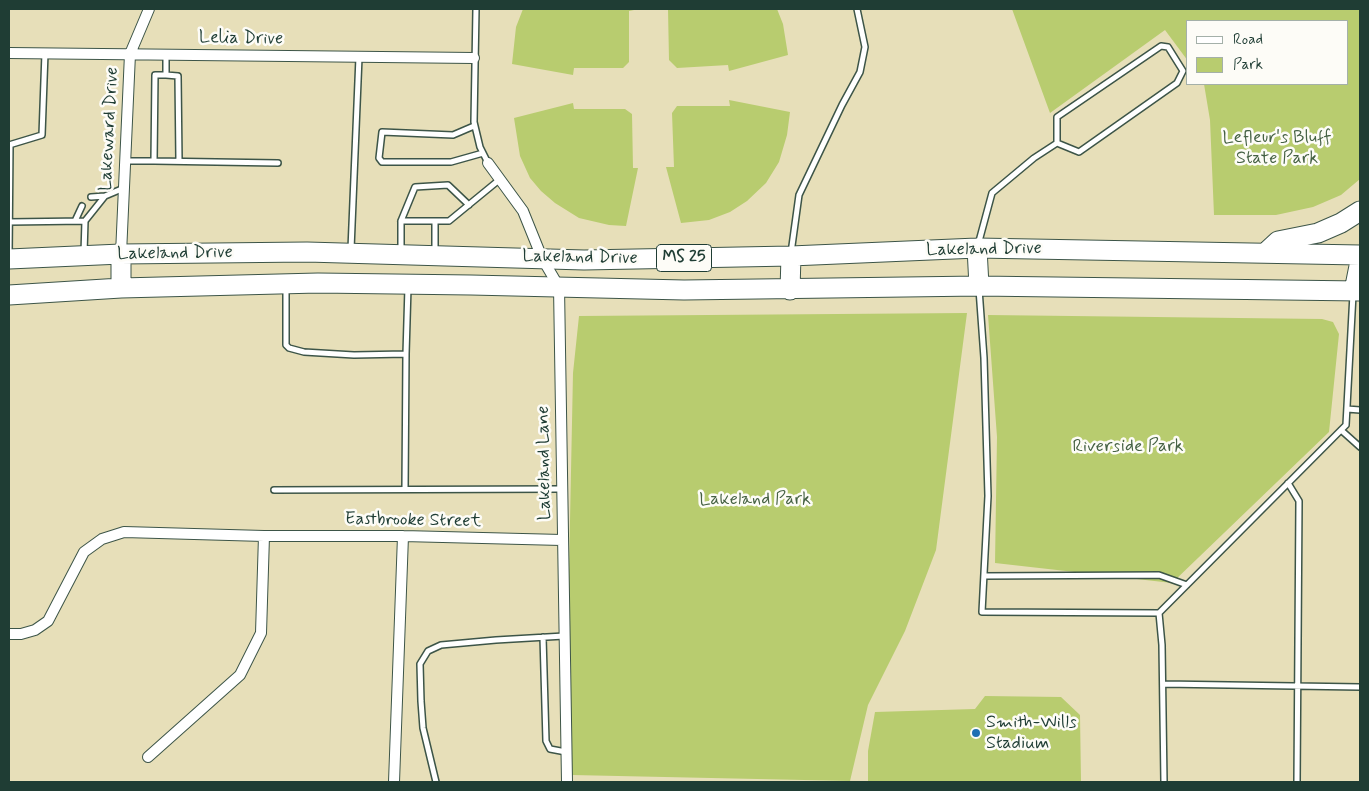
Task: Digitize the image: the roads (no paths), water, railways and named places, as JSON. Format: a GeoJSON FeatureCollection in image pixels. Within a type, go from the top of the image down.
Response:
{"type":"FeatureCollection","features":[{"type":"Feature","properties":{"kind":"highway"},"geometry":{"type":"LineString","coordinates":[[1265,253],[1278,241],[1318,233],[1341,223],[1360,211]]}},
{"type":"Feature","properties":{"kind":"highway","name":"Lakeland Drive"},"geometry":{"type":"LineString","coordinates":[[9,259],[121,254],[307,252],[584,260],[791,256],[977,248],[1360,255]]}},
{"type":"Feature","properties":{"kind":"highway"},"geometry":{"type":"LineString","coordinates":[[977,248],[979,286]]}},
{"type":"Feature","properties":{"kind":"highway"},"geometry":{"type":"LineString","coordinates":[[121,254],[121,288]]}},
{"type":"Feature","properties":{"kind":"highway"},"geometry":{"type":"LineString","coordinates":[[790,290],[791,256]]}},
{"type":"Feature","properties":{"kind":"highway"},"geometry":{"type":"LineString","coordinates":[[1357,291],[1360,261]]}},
{"type":"Feature","properties":{"kind":"highway","name":"Lakeland Drive"},"geometry":{"type":"LineString","coordinates":[[9,295],[121,288],[286,284],[408,284],[684,290],[979,286],[1357,291]]}},
{"type":"Feature","properties":{"kind":"street","name":"Lakeward Drive"},"geometry":{"type":"LineString","coordinates":[[121,254],[130,54],[149,9]]}},
{"type":"Feature","properties":{"kind":"street","name":"Lelia Drive"},"geometry":{"type":"LineString","coordinates":[[9,53],[474,58]]}},
{"type":"Feature","properties":{"kind":"street","name":"Lakeland Lane"},"geometry":{"type":"LineString","coordinates":[[488,164],[523,212],[542,258],[559,287],[567,782]]}},
{"type":"Feature","properties":{"kind":"street","name":"Eastbrooke Street"},"geometry":{"type":"LineString","coordinates":[[9,634],[21,634],[35,630],[48,620],[84,552],[102,539],[124,532],[562,540]]}},
{"type":"Feature","properties":{"kind":"street"},"geometry":{"type":"LineString","coordinates":[[148,756],[240,675],[261,633],[264,536]]}},
{"type":"Feature","properties":{"kind":"street"},"geometry":{"type":"LineString","coordinates":[[394,782],[403,536]]}},
{"type":"Feature","properties":{"kind":"lane"},"geometry":{"type":"LineString","coordinates":[[476,9],[474,126],[488,164]]}},
{"type":"Feature","properties":{"kind":"lane"},"geometry":{"type":"LineString","coordinates":[[791,256],[799,195],[860,72],[865,47],[857,9]]}},
{"type":"Feature","properties":{"kind":"lane"},"geometry":{"type":"LineString","coordinates":[[1160,46],[1168,47],[1183,71],[1178,83],[1079,152],[1057,143],[1057,117],[1160,46]]}},
{"type":"Feature","properties":{"kind":"lane"},"geometry":{"type":"LineString","coordinates":[[9,259],[9,145],[42,136],[45,54]]}},
{"type":"Feature","properties":{"kind":"lane"},"geometry":{"type":"LineString","coordinates":[[166,54],[166,75]]}},
{"type":"Feature","properties":{"kind":"lane"},"geometry":{"type":"LineString","coordinates":[[351,253],[359,57]]}},
{"type":"Feature","properties":{"kind":"lane"},"geometry":{"type":"LineString","coordinates":[[154,161],[155,75],[178,76],[179,161]]}},
{"type":"Feature","properties":{"kind":"lane"},"geometry":{"type":"LineString","coordinates":[[474,126],[453,135],[382,132],[379,158],[382,162],[451,162],[483,152]]}},
{"type":"Feature","properties":{"kind":"lane"},"geometry":{"type":"LineString","coordinates":[[977,248],[992,193],[1034,158],[1057,143]]}},
{"type":"Feature","properties":{"kind":"lane"},"geometry":{"type":"LineString","coordinates":[[126,161],[278,163]]}},
{"type":"Feature","properties":{"kind":"lane"},"geometry":{"type":"LineString","coordinates":[[401,221],[449,221],[499,180]]}},
{"type":"Feature","properties":{"kind":"lane"},"geometry":{"type":"LineString","coordinates":[[401,254],[401,221],[415,187],[448,185],[469,205]]}},
{"type":"Feature","properties":{"kind":"lane"},"geometry":{"type":"LineString","coordinates":[[91,197],[105,196],[124,188]]}},
{"type":"Feature","properties":{"kind":"lane"},"geometry":{"type":"LineString","coordinates":[[84,256],[85,221],[105,196]]}},
{"type":"Feature","properties":{"kind":"lane"},"geometry":{"type":"LineString","coordinates":[[75,221],[82,206]]}},
{"type":"Feature","properties":{"kind":"lane"},"geometry":{"type":"LineString","coordinates":[[9,222],[85,221]]}},
{"type":"Feature","properties":{"kind":"lane"},"geometry":{"type":"LineString","coordinates":[[435,221],[435,255]]}},
{"type":"Feature","properties":{"kind":"lane"},"geometry":{"type":"LineString","coordinates":[[286,284],[286,345],[288,348],[326,354],[406,354]]}},
{"type":"Feature","properties":{"kind":"lane"},"geometry":{"type":"LineString","coordinates":[[405,489],[408,284]]}},
{"type":"Feature","properties":{"kind":"lane"},"geometry":{"type":"LineString","coordinates":[[979,286],[987,427],[988,496],[982,612],[1159,613],[1346,425],[1357,291]]}},
{"type":"Feature","properties":{"kind":"lane"},"geometry":{"type":"LineString","coordinates":[[1347,409],[1360,410]]}},
{"type":"Feature","properties":{"kind":"lane"},"geometry":{"type":"LineString","coordinates":[[1341,430],[1360,447]]}},
{"type":"Feature","properties":{"kind":"lane"},"geometry":{"type":"LineString","coordinates":[[1288,483],[1299,501],[1297,782]]}},
{"type":"Feature","properties":{"kind":"lane"},"geometry":{"type":"LineString","coordinates":[[274,490],[562,488]]}},
{"type":"Feature","properties":{"kind":"lane"},"geometry":{"type":"LineString","coordinates":[[984,576],[1159,575],[1187,585]]}},
{"type":"Feature","properties":{"kind":"lane"},"geometry":{"type":"LineString","coordinates":[[1159,613],[1162,645],[1164,782]]}},
{"type":"Feature","properties":{"kind":"lane"},"geometry":{"type":"LineString","coordinates":[[436,782],[423,728],[420,664],[428,650],[437,646],[564,636]]}},
{"type":"Feature","properties":{"kind":"lane"},"geometry":{"type":"LineString","coordinates":[[543,637],[546,741],[550,749],[566,752]]}},
{"type":"Feature","properties":{"kind":"lane"},"geometry":{"type":"LineString","coordinates":[[1163,684],[1360,687]]}},
{"type":"Feature","properties":{"kind":"place","name":"Smith-Wills Stadium"},"geometry":{"type":"Point","coordinates":[976,733]}},
{"type":"Feature","properties":{"kind":"park label","name":"Lefleur's Bluff State Park"},"geometry":{"type":"Point","coordinates":[1277,148]}},
{"type":"Feature","properties":{"kind":"park label","name":"Riverside Park"},"geometry":{"type":"Point","coordinates":[1128,447]}},
{"type":"Feature","properties":{"kind":"park label","name":"Lakeland Park"},"geometry":{"type":"Point","coordinates":[755,500]}}]}
